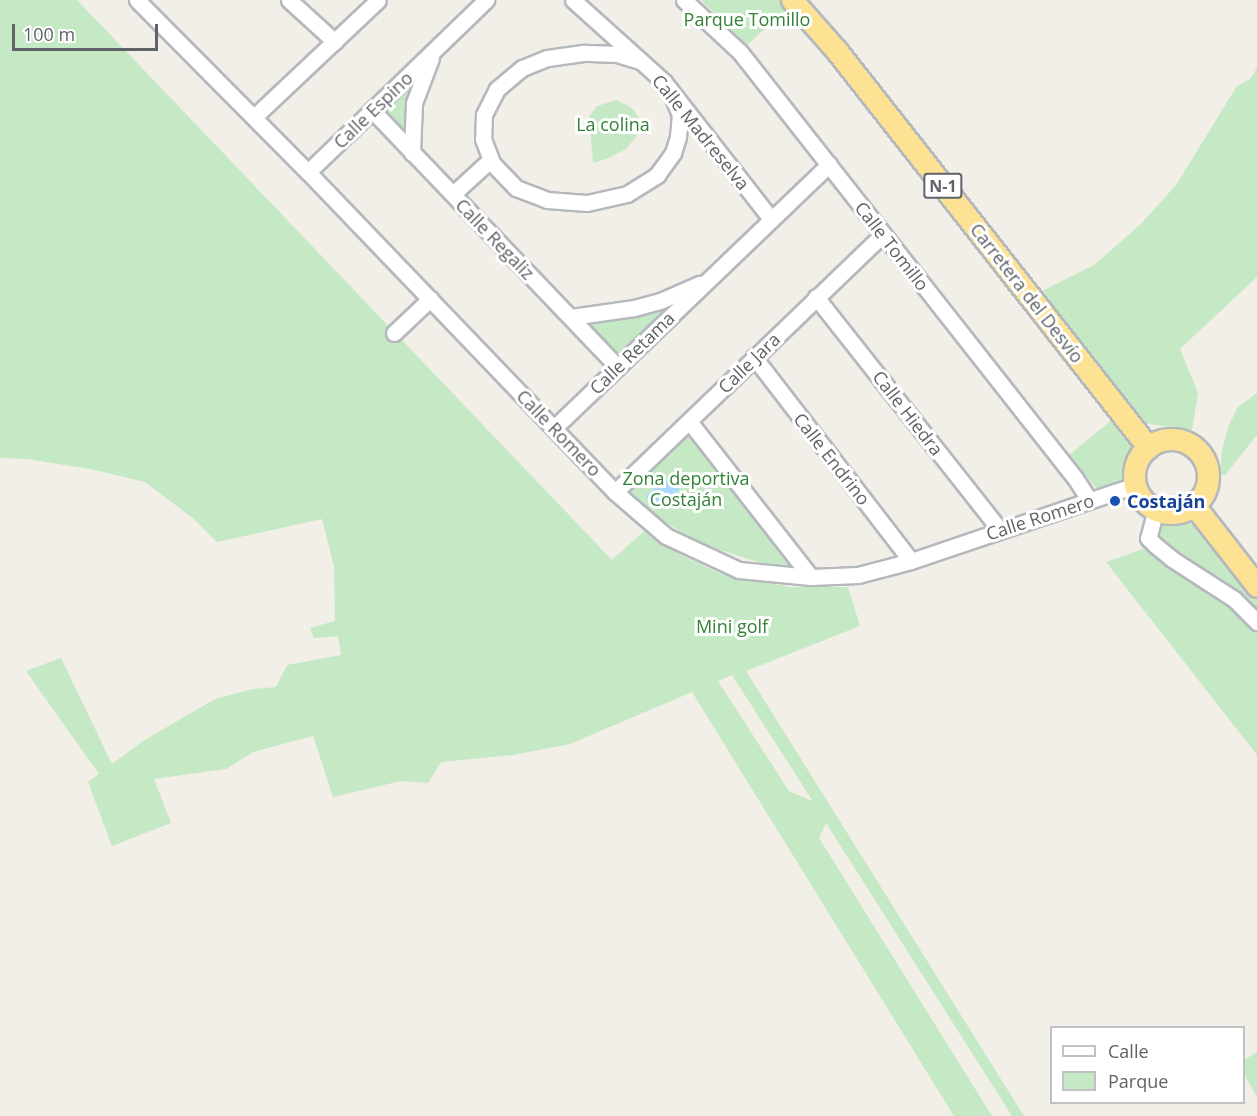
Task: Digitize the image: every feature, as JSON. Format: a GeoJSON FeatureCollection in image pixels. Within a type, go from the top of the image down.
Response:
{"type":"FeatureCollection","features":[{"type":"Feature","properties":{"kind":"highway","name":"Carretera del Desvío"},"geometry":{"type":"LineString","coordinates":[[792,0],[837,51],[1148,447]]}},
{"type":"Feature","properties":{"kind":"highway"},"geometry":{"type":"LineString","coordinates":[[1168,438],[1182,440],[1195,448],[1204,458],[1208,472],[1207,486],[1201,498],[1174,513],[1156,509],[1139,494],[1136,485],[1136,466],[1148,447],[1168,438]]}},
{"type":"Feature","properties":{"kind":"highway"},"geometry":{"type":"LineString","coordinates":[[1193,504],[1257,586]]}},
{"type":"Feature","properties":{"kind":"street","name":"Calle Romero"},"geometry":{"type":"LineString","coordinates":[[137,0],[308,172],[615,492],[666,536],[738,570],[811,577],[858,574],[911,561],[1136,485]]}},
{"type":"Feature","properties":{"kind":"street"},"geometry":{"type":"LineString","coordinates":[[289,0],[335,42]]}},
{"type":"Feature","properties":{"kind":"street"},"geometry":{"type":"LineString","coordinates":[[254,117],[378,0]]}},
{"type":"Feature","properties":{"kind":"street","name":"Calle Espino"},"geometry":{"type":"LineString","coordinates":[[308,172],[486,0]]}},
{"type":"Feature","properties":{"kind":"street","name":"Calle Espino"},"geometry":{"type":"LineString","coordinates":[[473,13],[499,0]]}},
{"type":"Feature","properties":{"kind":"street","name":"Calle Madreselva"},"geometry":{"type":"LineString","coordinates":[[573,0],[669,88],[771,219]]}},
{"type":"Feature","properties":{"kind":"street","name":"Calle Tomillo"},"geometry":{"type":"LineString","coordinates":[[684,0],[740,52],[1075,478],[1090,501]]}},
{"type":"Feature","properties":{"kind":"street","name":"Calle Espino"},"geometry":{"type":"LineString","coordinates":[[412,153],[414,103],[427,66],[437,47]]}},
{"type":"Feature","properties":{"kind":"street"},"geometry":{"type":"LineString","coordinates":[[640,60],[617,54],[583,53],[547,58],[522,68],[497,89],[484,115],[483,139],[490,159],[499,172],[516,188],[547,200],[587,203],[627,194],[657,175],[673,153],[678,137],[680,115],[669,88]]}},
{"type":"Feature","properties":{"kind":"street","name":"Calle Regaliz"},"geometry":{"type":"LineString","coordinates":[[373,111],[618,367]]}},
{"type":"Feature","properties":{"kind":"street"},"geometry":{"type":"LineString","coordinates":[[453,195],[490,159]]}},
{"type":"Feature","properties":{"kind":"street","name":"Calle Retama"},"geometry":{"type":"LineString","coordinates":[[554,428],[829,164]]}},
{"type":"Feature","properties":{"kind":"street","name":"Calle Jara"},"geometry":{"type":"LineString","coordinates":[[615,492],[883,234]]}},
{"type":"Feature","properties":{"kind":"street","name":"Calle Retama"},"geometry":{"type":"LineString","coordinates":[[571,317],[634,308],[660,301],[710,279]]}},
{"type":"Feature","properties":{"kind":"street","name":"Calle Hiedra"},"geometry":{"type":"LineString","coordinates":[[816,297],[1000,530]]}},
{"type":"Feature","properties":{"kind":"street"},"geometry":{"type":"LineString","coordinates":[[394,333],[430,299]]}},
{"type":"Feature","properties":{"kind":"street","name":"Calle Endrino"},"geometry":{"type":"LineString","coordinates":[[754,357],[911,561]]}},
{"type":"Feature","properties":{"kind":"street"},"geometry":{"type":"LineString","coordinates":[[689,421],[811,577]]}},
{"type":"Feature","properties":{"kind":"street"},"geometry":{"type":"LineString","coordinates":[[1156,509],[1148,538],[1172,559],[1234,599],[1257,622]]}},
{"type":"Feature","properties":{"kind":"green space","name":"Mini golf"},"geometry":{"type":"Polygon","coordinates":[[[0,0],[77,0],[612,560],[645,530],[679,554],[721,574],[790,587],[848,587],[860,626],[746,671],[1024,1116],[1012,1116],[826,823],[819,838],[992,1116],[954,1116],[692,692],[570,744],[513,755],[441,762],[428,783],[401,781],[333,797],[313,736],[253,752],[226,769],[154,779],[171,823],[112,846],[88,782],[99,774],[26,671],[61,658],[112,764],[143,741],[215,699],[253,689],[276,687],[287,665],[341,655],[338,636],[314,638],[310,628],[335,621],[334,567],[322,519],[217,542],[194,519],[145,482],[95,470],[28,459],[0,458],[0,0]],[[732,675],[718,681],[789,791],[812,800],[732,675]]]}},
{"type":"Feature","properties":{"kind":"green space","name":"Parque Tomillo"},"geometry":{"type":"Polygon","coordinates":[[[701,0],[779,0],[788,8],[747,45],[701,0]]]}},
{"type":"Feature","properties":{"kind":"green space"},"geometry":{"type":"Polygon","coordinates":[[[1257,68],[1257,277],[1180,349],[1198,393],[1192,430],[1142,423],[1030,297],[1094,265],[1141,224],[1176,185],[1237,86],[1250,79],[1257,68]]]}},
{"type":"Feature","properties":{"kind":"green space"},"geometry":{"type":"Polygon","coordinates":[[[417,82],[408,138],[384,113],[417,82]]]}},
{"type":"Feature","properties":{"kind":"green space","name":"La colina"},"geometry":{"type":"Polygon","coordinates":[[[617,100],[632,108],[637,115],[640,124],[636,137],[626,149],[593,163],[589,117],[597,106],[617,100]]]}},
{"type":"Feature","properties":{"kind":"green space"},"geometry":{"type":"Polygon","coordinates":[[[679,300],[619,361],[582,323],[679,300]]]}},
{"type":"Feature","properties":{"kind":"green space"},"geometry":{"type":"Polygon","coordinates":[[[1257,393],[1257,435],[1225,475],[1220,475],[1222,451],[1228,427],[1238,407],[1257,393]]]}},
{"type":"Feature","properties":{"kind":"green space"},"geometry":{"type":"Polygon","coordinates":[[[1113,419],[1134,447],[1135,456],[1125,482],[1097,489],[1069,455],[1113,419]]]}},
{"type":"Feature","properties":{"kind":"green space","name":"Zona deportiva Costaján"},"geometry":{"type":"Polygon","coordinates":[[[691,430],[798,569],[758,562],[701,544],[647,511],[629,494],[627,490],[691,430]]]}},
{"type":"Feature","properties":{"kind":"green space"},"geometry":{"type":"Polygon","coordinates":[[[1181,520],[1197,527],[1257,599],[1257,755],[1106,562],[1146,548],[1155,530],[1164,521],[1181,520]]]}},
{"type":"Feature","properties":{"kind":"green space"},"geometry":{"type":"Polygon","coordinates":[[[1257,1052],[1257,1097],[1245,1076],[1245,1059],[1257,1052]]]}},
{"type":"Feature","properties":{"kind":"water"},"geometry":{"type":"Polygon","coordinates":[[[669,476],[680,489],[656,509],[645,496],[669,476]]]}},
{"type":"Feature","properties":{"kind":"place","name":"Costaján"},"geometry":{"type":"Point","coordinates":[1115,501]}}]}
